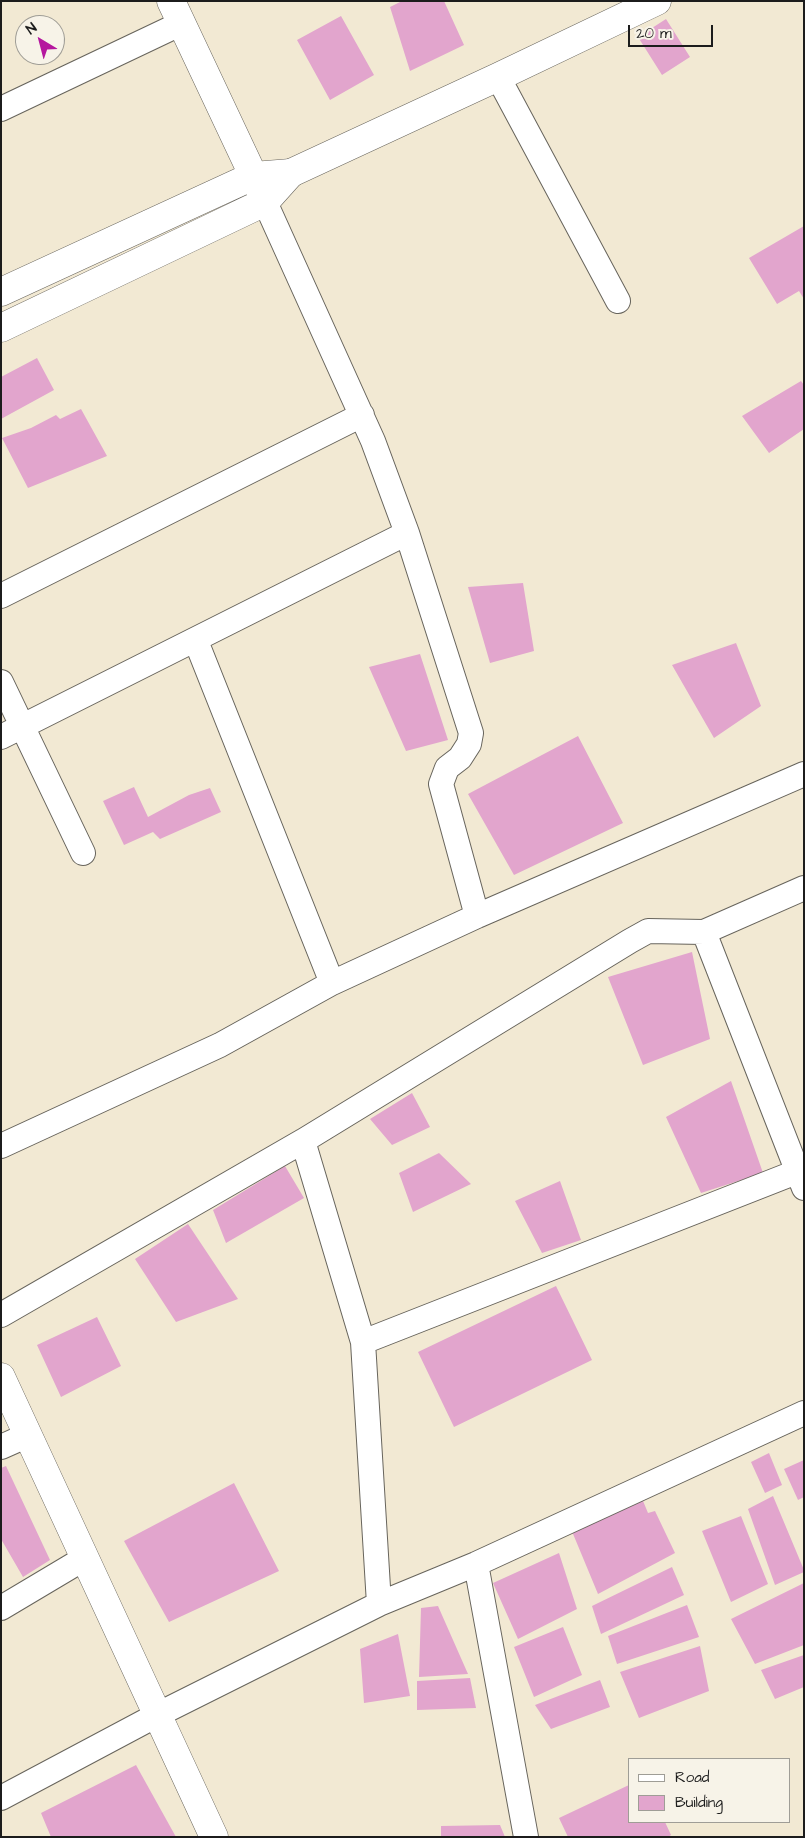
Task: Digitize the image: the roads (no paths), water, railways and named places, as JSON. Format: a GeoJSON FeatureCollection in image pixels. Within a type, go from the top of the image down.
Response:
{"type":"FeatureCollection","features":[{"type":"Feature","properties":{"kind":"main road"},"geometry":{"type":"LineString","coordinates":[[3,287],[253,176],[291,173],[657,1]]}},
{"type":"Feature","properties":{"kind":"main road"},"geometry":{"type":"LineString","coordinates":[[176,12],[265,202]]}},
{"type":"Feature","properties":{"kind":"main road"},"geometry":{"type":"LineString","coordinates":[[1,328],[265,202],[291,173]]}},
{"type":"Feature","properties":{"kind":"main road"},"geometry":{"type":"LineString","coordinates":[[1,1377],[214,1837]]}},
{"type":"Feature","properties":{"kind":"street"},"geometry":{"type":"LineString","coordinates":[[1,109],[176,12]]}},
{"type":"Feature","properties":{"kind":"street"},"geometry":{"type":"LineString","coordinates":[[498,77],[618,301]]}},
{"type":"Feature","properties":{"kind":"street"},"geometry":{"type":"LineString","coordinates":[[265,202],[362,415],[407,533],[471,733],[469,744],[460,758],[447,768],[441,784],[477,916]]}},
{"type":"Feature","properties":{"kind":"street"},"geometry":{"type":"LineString","coordinates":[[1,596],[362,415]]}},
{"type":"Feature","properties":{"kind":"street"},"geometry":{"type":"LineString","coordinates":[[1,737],[196,641],[407,533]]}},
{"type":"Feature","properties":{"kind":"street"},"geometry":{"type":"LineString","coordinates":[[196,641],[332,983]]}},
{"type":"Feature","properties":{"kind":"street"},"geometry":{"type":"LineString","coordinates":[[1,682],[83,853]]}},
{"type":"Feature","properties":{"kind":"street"},"geometry":{"type":"LineString","coordinates":[[1,1146],[220,1045],[332,983],[477,916],[804,774]]}},
{"type":"Feature","properties":{"kind":"street"},"geometry":{"type":"LineString","coordinates":[[1,1315],[303,1141],[648,931],[704,932],[804,888]]}},
{"type":"Feature","properties":{"kind":"street"},"geometry":{"type":"LineString","coordinates":[[363,1342],[802,1176],[704,932]]}},
{"type":"Feature","properties":{"kind":"street"},"geometry":{"type":"LineString","coordinates":[[303,1141],[363,1342],[378,1604]]}},
{"type":"Feature","properties":{"kind":"street"},"geometry":{"type":"LineString","coordinates":[[1,1798],[157,1715],[378,1604],[476,1564],[804,1413]]}},
{"type":"Feature","properties":{"kind":"street"},"geometry":{"type":"LineString","coordinates":[[1,1447],[28,1435]]}},
{"type":"Feature","properties":{"kind":"street"},"geometry":{"type":"LineString","coordinates":[[1,1608],[85,1558]]}},
{"type":"Feature","properties":{"kind":"street"},"geometry":{"type":"LineString","coordinates":[[476,1564],[526,1837]]}}]}
